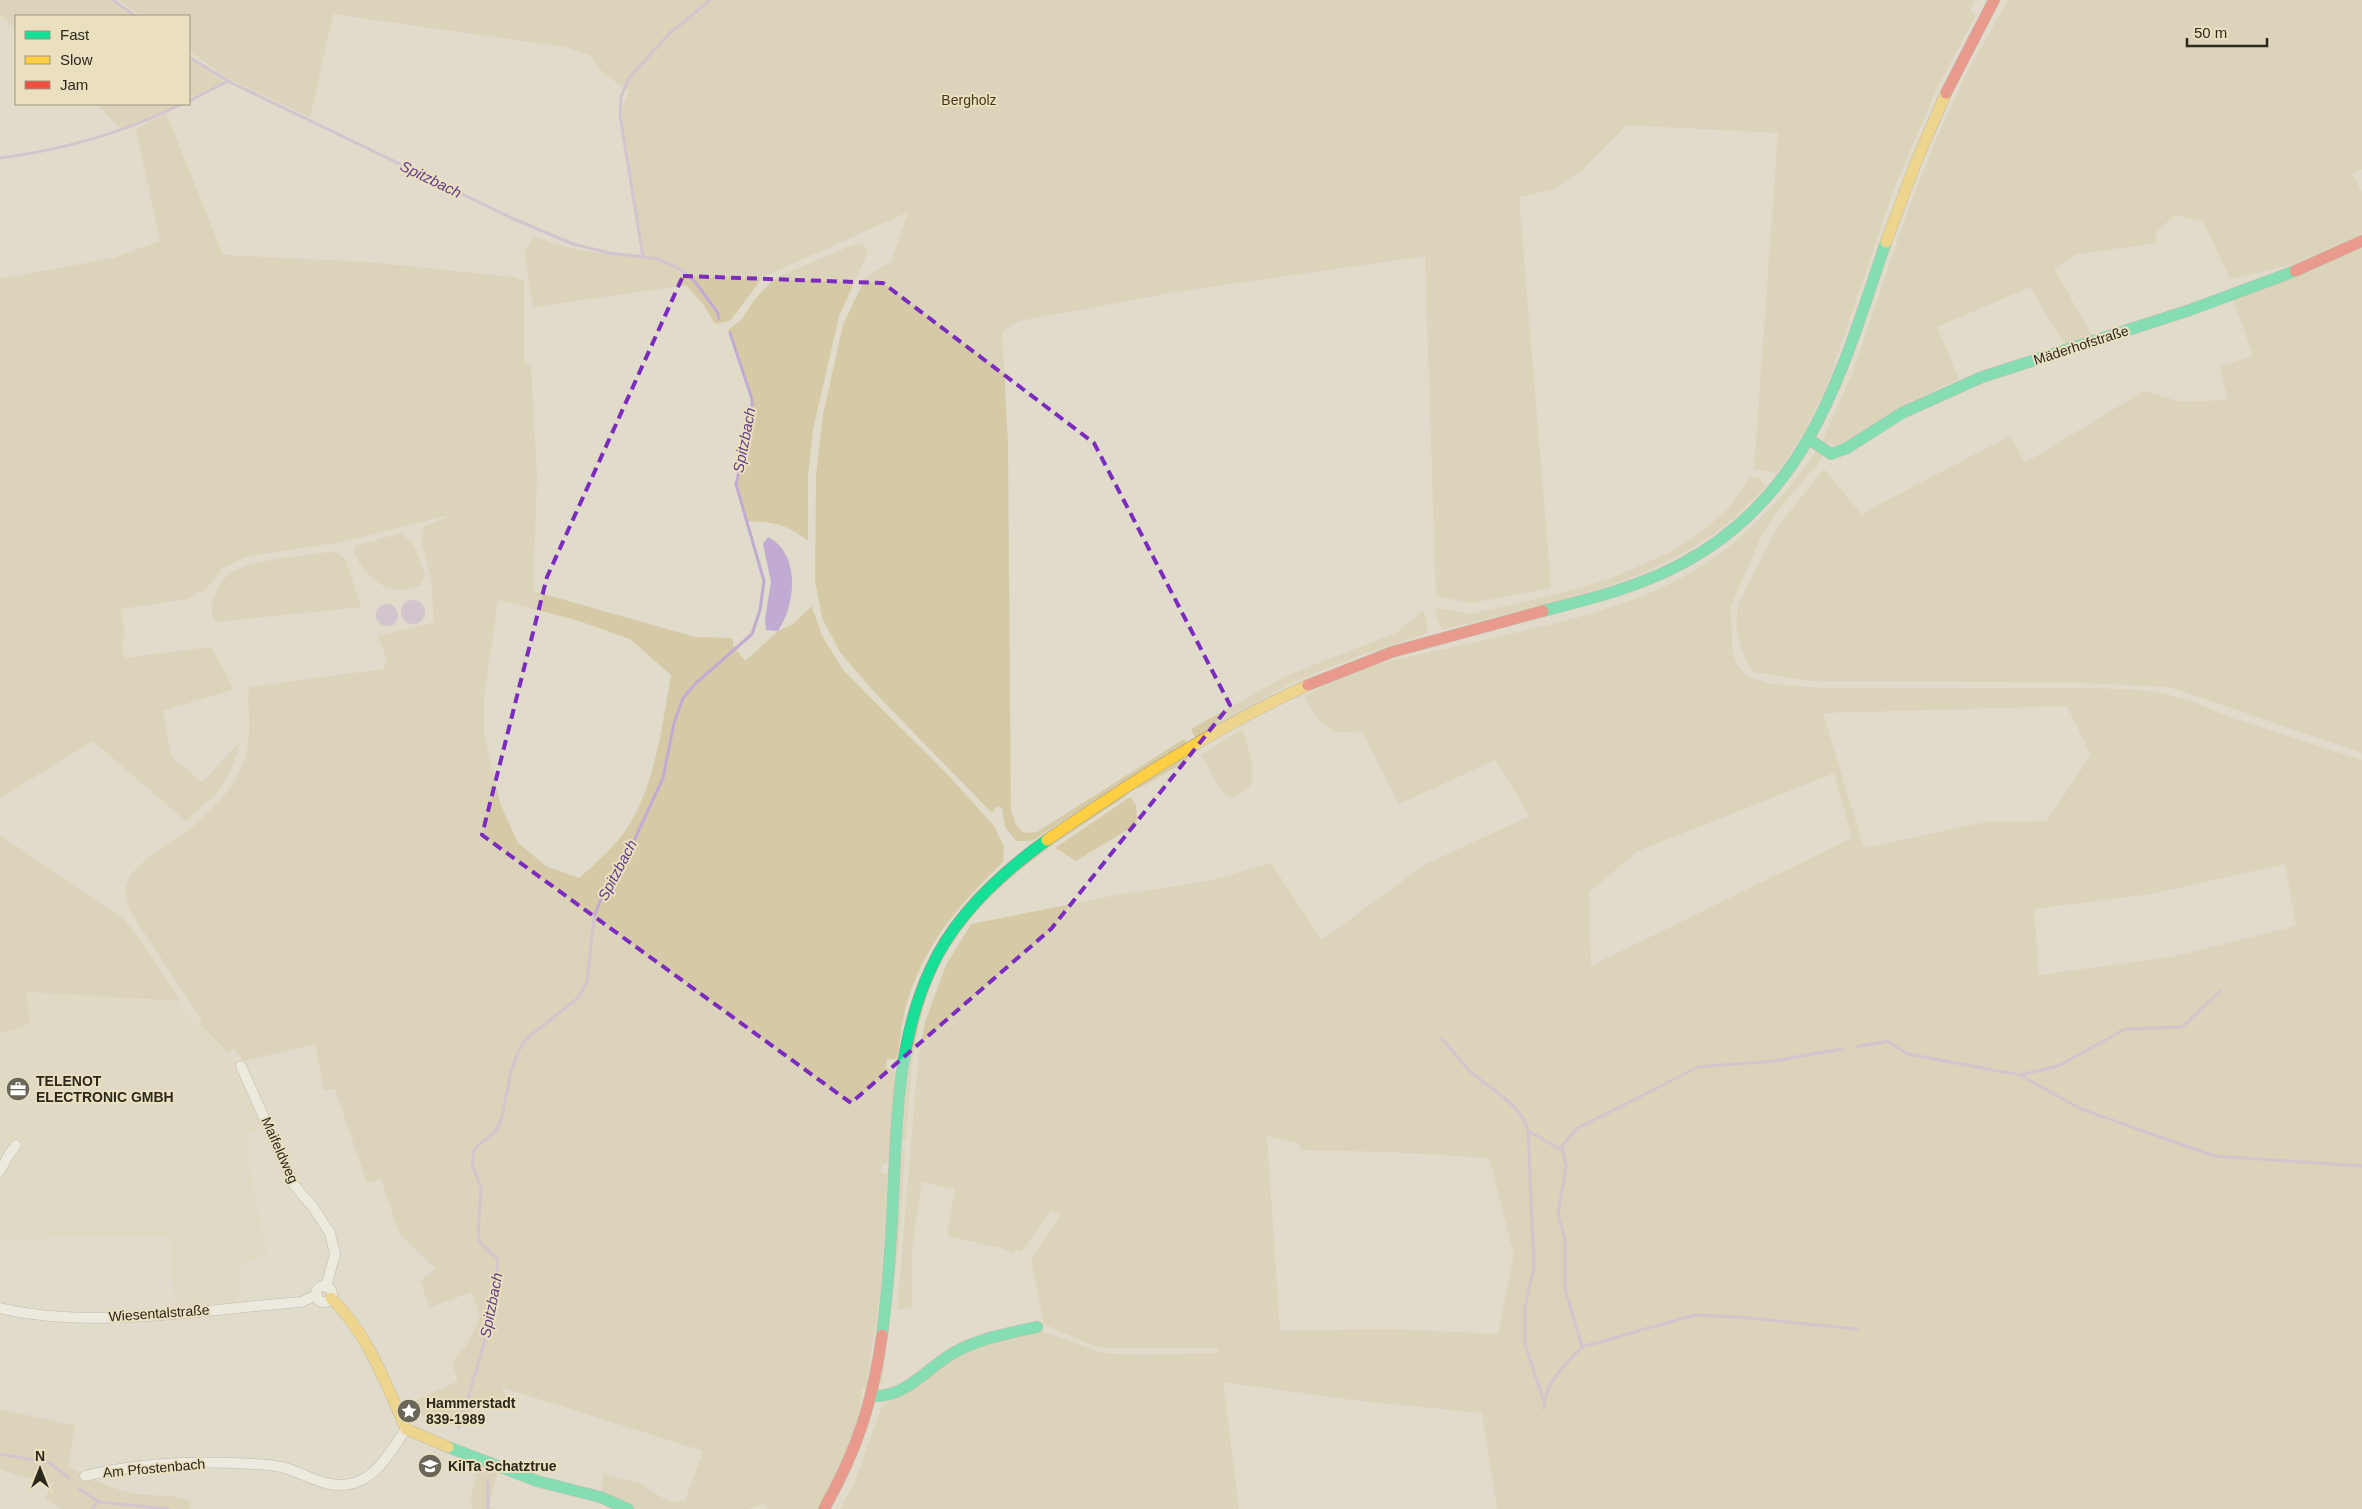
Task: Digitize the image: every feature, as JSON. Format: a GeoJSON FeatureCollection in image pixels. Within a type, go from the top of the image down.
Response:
{"type":"FeatureCollection","features":[{"type":"Feature","properties":{"kind":"street"},"geometry":{"type":"LineString","coordinates":[[824,1509],[836,1488],[858,1438],[872,1396],[890,1248],[895,1146],[901,1080],[909,1027],[924,982],[948,936],[994,882],[1022,858],[1124,789],[1196,745],[1280,698],[1358,663],[1453,634],[1609,594],[1694,558],[1744,521],[1783,478],[1810,440],[1843,367],[1894,217],[1935,113],[1994,0]]}},
{"type":"Feature","properties":{"kind":"street","name":"Mäderhofstraße"},"geometry":{"type":"LineString","coordinates":[[1810,440],[1832,454],[1847,448],[1902,413],[1974,380],[2199,307],[2291,273],[2362,241]]}},
{"type":"Feature","properties":{"kind":"street","name":"Maifeldweg"},"geometry":{"type":"LineString","coordinates":[[241,1066],[294,1185],[313,1207],[330,1234],[336,1254],[326,1287]]}},
{"type":"Feature","properties":{"kind":"street"},"geometry":{"type":"LineString","coordinates":[[0,1171],[16,1145]]}},
{"type":"Feature","properties":{"kind":"street"},"geometry":{"type":"LineString","coordinates":[[331,1298],[323,1302],[316,1295],[319,1289],[326,1287],[331,1292],[331,1298],[344,1309],[356,1326],[406,1429],[417,1436],[500,1468],[537,1481],[600,1497],[628,1509]]}},
{"type":"Feature","properties":{"kind":"street","name":"Wiesentalstraße"},"geometry":{"type":"LineString","coordinates":[[0,1308],[47,1317],[132,1316],[301,1302],[316,1295]]}},
{"type":"Feature","properties":{"kind":"street"},"geometry":{"type":"LineString","coordinates":[[872,1396],[881,1398],[894,1396],[945,1358],[964,1347],[1003,1335],[1037,1328]]}},
{"type":"Feature","properties":{"kind":"street","name":"Am Pfostenbach"},"geometry":{"type":"LineString","coordinates":[[85,1476],[105,1471],[193,1461],[281,1467],[335,1486],[355,1483],[372,1472],[384,1460],[406,1429]]}},
{"type":"Feature","properties":{"kind":"highlighted area"},"geometry":{"type":"Polygon","coordinates":[[[683,276],[883,283],[1094,443],[1230,705],[1051,929],[851,1103],[482,835],[547,577],[683,276]]]}},
{"type":"Feature","properties":{"kind":"shaded area"},"geometry":{"type":"Polygon","coordinates":[[[768,537],[779,545],[786,555],[792,581],[789,608],[778,631],[766,630],[765,619],[771,582],[763,544],[768,537]]]}},
{"type":"Feature","properties":{"kind":"shaded area"},"geometry":{"type":"Polygon","coordinates":[[[413,600],[422,603],[425,612],[422,621],[413,624],[404,621],[401,612],[404,603],[413,600]]]}},
{"type":"Feature","properties":{"kind":"shaded area"},"geometry":{"type":"Polygon","coordinates":[[[383,604],[391,604],[398,611],[398,619],[391,626],[383,626],[376,619],[376,611],[383,604]]]}},
{"type":"Feature","properties":{"kind":"shaded area"},"geometry":{"type":"Polygon","coordinates":[[[27,992],[175,1002],[239,1067],[266,1125],[246,1135],[249,1166],[267,1255],[242,1264],[238,1305],[175,1311],[170,1235],[0,1238],[0,1175],[4,1161],[0,1151],[0,1034],[29,1024],[27,992]]]}},
{"type":"Feature","properties":{"kind":"green space"},"geometry":{"type":"Polygon","coordinates":[[[0,0],[111,0],[132,15],[15,15],[15,28],[0,14],[0,0]]]}},
{"type":"Feature","properties":{"kind":"green space","name":"Bergholz"},"geometry":{"type":"Polygon","coordinates":[[[118,0],[1974,0],[1970,11],[1976,15],[1938,86],[1895,186],[1827,386],[1803,434],[1777,473],[1754,469],[1778,133],[1626,125],[1580,172],[1551,190],[1519,197],[1551,588],[1471,603],[1436,596],[1425,256],[1181,291],[1019,321],[1002,331],[1008,443],[1011,810],[1016,825],[1024,833],[1037,832],[1184,739],[1187,742],[1032,841],[1016,841],[1005,827],[1002,808],[997,806],[992,813],[875,693],[840,652],[822,618],[815,580],[816,476],[823,415],[843,325],[866,276],[891,262],[908,212],[763,277],[730,321],[715,324],[703,304],[686,285],[533,307],[524,252],[535,237],[577,250],[643,257],[620,115],[629,91],[604,74],[590,55],[565,47],[333,14],[310,117],[227,78],[190,52],[190,15],[140,15],[118,0]]]}},
{"type":"Feature","properties":{"kind":"green space"},"geometry":{"type":"Polygon","coordinates":[[[2008,0],[2362,0],[2362,169],[2352,174],[2362,192],[2362,234],[2291,265],[2230,279],[2203,221],[2175,215],[2156,232],[2157,243],[2077,254],[2054,268],[2093,338],[2066,346],[2030,287],[1937,327],[1959,380],[1940,387],[1847,442],[1835,445],[1824,442],[1823,439],[1851,377],[1909,207],[1937,138],[1965,76],[2008,0]]]}},
{"type":"Feature","properties":{"kind":"green space"},"geometry":{"type":"Polygon","coordinates":[[[190,58],[223,82],[190,98],[190,58]]]}},
{"type":"Feature","properties":{"kind":"green space"},"geometry":{"type":"Polygon","coordinates":[[[97,105],[177,105],[155,116],[121,128],[97,105]]]}},
{"type":"Feature","properties":{"kind":"green space"},"geometry":{"type":"Polygon","coordinates":[[[166,113],[223,255],[368,262],[513,277],[524,281],[524,363],[531,367],[537,477],[533,591],[695,637],[732,638],[734,647],[745,661],[778,631],[793,624],[812,606],[822,636],[844,671],[949,776],[994,826],[1004,847],[1003,862],[957,911],[932,947],[912,987],[902,1022],[897,1059],[887,1059],[886,1068],[896,1071],[889,1161],[882,1165],[881,1172],[888,1174],[881,1287],[866,1389],[862,1388],[857,1420],[847,1451],[817,1509],[768,1509],[764,1504],[749,1509],[628,1509],[600,1497],[604,1474],[641,1484],[669,1502],[685,1501],[703,1451],[501,1387],[507,1398],[490,1408],[477,1404],[459,1427],[423,1416],[414,1401],[458,1381],[452,1362],[466,1346],[480,1318],[472,1292],[430,1307],[420,1281],[436,1269],[399,1233],[381,1179],[367,1183],[335,1089],[324,1090],[315,1044],[243,1061],[234,1048],[228,1053],[199,1024],[202,1020],[130,911],[126,888],[128,881],[140,864],[204,817],[233,784],[241,769],[247,751],[248,694],[250,687],[383,669],[387,660],[378,636],[434,622],[431,578],[421,539],[424,527],[453,514],[342,542],[247,556],[221,569],[205,591],[197,592],[188,599],[121,609],[125,638],[121,639],[124,658],[211,647],[234,689],[163,711],[171,756],[202,782],[241,741],[232,767],[217,793],[186,821],[93,741],[0,798],[0,279],[113,258],[160,241],[136,129],[166,113]],[[498,600],[484,698],[484,734],[500,803],[518,843],[546,866],[579,878],[618,840],[638,808],[646,790],[657,752],[671,675],[630,639],[576,620],[498,600]]]}},
{"type":"Feature","properties":{"kind":"green space"},"geometry":{"type":"Polygon","coordinates":[[[862,244],[868,252],[839,316],[813,430],[808,475],[808,541],[786,527],[765,522],[747,521],[736,484],[752,418],[752,399],[728,330],[742,319],[754,300],[775,278],[853,245],[862,244]]]}},
{"type":"Feature","properties":{"kind":"green space"},"geometry":{"type":"Polygon","coordinates":[[[2362,245],[2362,753],[2170,687],[2060,682],[1812,681],[1753,672],[1744,656],[1737,630],[1739,603],[1778,526],[1824,469],[1862,515],[2010,436],[2025,463],[2144,391],[2181,402],[2228,400],[2219,366],[2253,356],[2233,298],[2362,245]]]}},
{"type":"Feature","properties":{"kind":"green space"},"geometry":{"type":"Polygon","coordinates":[[[1817,450],[1822,452],[1822,459],[1777,511],[1762,534],[1731,606],[1732,650],[1737,665],[1749,677],[1771,684],[1822,688],[2091,688],[2139,690],[2166,694],[2193,702],[2232,718],[2362,760],[2362,1509],[1497,1509],[1482,1413],[1361,1401],[1223,1382],[1239,1509],[840,1509],[854,1484],[882,1406],[926,1379],[956,1354],[1011,1336],[1042,1331],[1102,1353],[1138,1355],[1219,1353],[1217,1348],[1108,1348],[1094,1346],[1044,1324],[1031,1258],[1061,1215],[1051,1211],[1021,1252],[1016,1250],[1013,1253],[1002,1248],[947,1236],[955,1189],[922,1182],[912,1250],[912,1308],[897,1310],[918,1060],[925,1022],[946,965],[971,924],[1117,895],[1208,881],[1271,863],[1322,940],[1424,865],[1530,816],[1495,760],[1399,804],[1362,731],[1335,732],[1316,717],[1305,696],[1343,676],[1363,669],[1590,614],[1663,587],[1709,561],[1730,546],[1768,511],[1817,450]],[[2067,706],[1823,713],[1864,848],[1986,822],[2047,821],[2091,755],[2067,706]],[[1834,773],[1638,851],[1589,892],[1591,966],[1852,838],[1834,773]],[[2285,864],[2151,894],[2034,909],[2039,975],[2172,957],[2296,926],[2285,864]],[[1267,1136],[1280,1331],[1387,1329],[1498,1334],[1514,1255],[1489,1158],[1392,1152],[1300,1150],[1300,1144],[1267,1136]]]}},
{"type":"Feature","properties":{"kind":"green space"},"geometry":{"type":"Polygon","coordinates":[[[1749,478],[1758,478],[1766,486],[1720,529],[1673,559],[1610,586],[1442,630],[1436,617],[1437,608],[1471,614],[1558,594],[1607,580],[1669,553],[1699,534],[1727,510],[1749,478]]]}},
{"type":"Feature","properties":{"kind":"green space"},"geometry":{"type":"Polygon","coordinates":[[[400,533],[413,543],[425,575],[421,585],[412,588],[395,589],[381,585],[364,570],[356,557],[356,546],[400,533]]]}},
{"type":"Feature","properties":{"kind":"green space"},"geometry":{"type":"Polygon","coordinates":[[[335,551],[346,560],[361,607],[216,622],[214,619],[212,606],[218,588],[227,576],[236,570],[278,559],[335,551]]]}},
{"type":"Feature","properties":{"kind":"green space"},"geometry":{"type":"Polygon","coordinates":[[[1422,611],[1426,616],[1428,633],[1359,656],[1291,683],[1195,738],[1191,729],[1288,675],[1396,633],[1422,611]]]}},
{"type":"Feature","properties":{"kind":"green space"},"geometry":{"type":"Polygon","coordinates":[[[1242,729],[1251,759],[1252,776],[1248,788],[1234,797],[1224,794],[1201,755],[1242,729]]]}},
{"type":"Feature","properties":{"kind":"green space"},"geometry":{"type":"Polygon","coordinates":[[[1193,753],[1195,756],[1138,789],[1138,787],[1193,753]]]}},
{"type":"Feature","properties":{"kind":"green space"},"geometry":{"type":"Polygon","coordinates":[[[1124,794],[1126,796],[1058,841],[998,890],[972,917],[949,949],[932,984],[919,1025],[912,1068],[906,1141],[902,1141],[910,1057],[917,1022],[927,989],[958,930],[1007,877],[1124,794]]]}},
{"type":"Feature","properties":{"kind":"green space"},"geometry":{"type":"Polygon","coordinates":[[[1130,797],[1136,805],[1137,824],[1076,861],[1055,848],[1130,797]]]}},
{"type":"Feature","properties":{"kind":"green space"},"geometry":{"type":"Polygon","coordinates":[[[0,835],[124,919],[148,951],[180,1001],[27,992],[29,1024],[0,1034],[0,835]]]}},
{"type":"Feature","properties":{"kind":"green space"},"geometry":{"type":"Polygon","coordinates":[[[902,1149],[905,1150],[899,1240],[882,1384],[880,1383],[897,1239],[902,1149]]]}},
{"type":"Feature","properties":{"kind":"green space"},"geometry":{"type":"Polygon","coordinates":[[[0,1409],[75,1426],[68,1466],[92,1479],[119,1490],[137,1494],[171,1496],[185,1499],[191,1502],[189,1509],[61,1509],[45,1498],[53,1483],[19,1476],[0,1469],[0,1409]]]}},
{"type":"Feature","properties":{"kind":"green space"},"geometry":{"type":"Polygon","coordinates":[[[478,1465],[498,1471],[489,1507],[498,1509],[472,1509],[471,1499],[478,1465]]]}},
{"type":"Feature","properties":{"kind":"waterway","name":"Spitzbach"},"geometry":{"type":"LineString","coordinates":[[113,0],[134,15]]}},
{"type":"Feature","properties":{"kind":"waterway"},"geometry":{"type":"LineString","coordinates":[[643,257],[620,115],[621,97],[629,78],[669,34],[710,0]]}},
{"type":"Feature","properties":{"kind":"waterway","name":"Spitzbach"},"geometry":{"type":"LineString","coordinates":[[190,58],[228,81],[514,219],[573,244],[610,253],[659,259],[683,271],[696,283],[718,313],[719,319]]}},
{"type":"Feature","properties":{"kind":"waterway"},"geometry":{"type":"LineString","coordinates":[[190,100],[228,81]]}},
{"type":"Feature","properties":{"kind":"waterway"},"geometry":{"type":"LineString","coordinates":[[0,158],[70,145],[138,123],[180,105]]}},
{"type":"Feature","properties":{"kind":"waterway","name":"Spitzbach"},"geometry":{"type":"LineString","coordinates":[[459,1427],[489,1323],[498,1259],[480,1243],[478,1234],[481,1188],[472,1164],[475,1148],[496,1131],[502,1117],[511,1071],[519,1050],[527,1038],[578,998],[587,982],[594,917],[604,892],[628,854],[663,778],[674,723],[683,698],[696,683],[752,634],[760,610],[764,581],[736,484],[752,418],[752,399],[730,333]]}},
{"type":"Feature","properties":{"kind":"waterway"},"geometry":{"type":"LineString","coordinates":[[2020,1075],[2058,1066],[2125,1029],[2182,1027],[2220,991]]}},
{"type":"Feature","properties":{"kind":"waterway"},"geometry":{"type":"LineString","coordinates":[[1442,1039],[1473,1074],[1513,1106],[1525,1122],[1528,1131],[1562,1150]]}},
{"type":"Feature","properties":{"kind":"waterway"},"geometry":{"type":"LineString","coordinates":[[1856,1047],[1888,1041],[1908,1054],[2020,1075],[2081,1109],[2214,1156],[2362,1166]]}},
{"type":"Feature","properties":{"kind":"waterway"},"geometry":{"type":"LineString","coordinates":[[1544,1409],[1547,1391],[1551,1383],[1582,1347],[1565,1289],[1565,1241],[1558,1213],[1566,1167],[1562,1146],[1576,1129],[1698,1067],[1773,1061],[1842,1049]]}},
{"type":"Feature","properties":{"kind":"waterway"},"geometry":{"type":"LineString","coordinates":[[1528,1131],[1534,1267],[1525,1307],[1525,1344],[1543,1399]]}},
{"type":"Feature","properties":{"kind":"waterway"},"geometry":{"type":"LineString","coordinates":[[1582,1347],[1694,1315],[1740,1317],[1857,1329]]}},
{"type":"Feature","properties":{"kind":"waterway"},"geometry":{"type":"LineString","coordinates":[[0,1454],[50,1463],[69,1478]]}},
{"type":"Feature","properties":{"kind":"waterway","name":"Spitzbach"},"geometry":{"type":"LineString","coordinates":[[488,1481],[488,1509]]}},
{"type":"Feature","properties":{"kind":"waterway"},"geometry":{"type":"LineString","coordinates":[[79,1489],[99,1502],[168,1509]]}},
{"type":"Feature","properties":{"kind":"waterway"},"geometry":{"type":"LineString","coordinates":[[92,1509],[98,1502]]}},
{"type":"Feature","properties":{"kind":"traffic: fast"},"geometry":{"type":"LineString","coordinates":[[1543,611],[1614,592],[1649,579],[1683,563],[1727,535],[1763,502],[1792,465],[1816,425],[1836,382],[1854,336],[1886,242]]}},
{"type":"Feature","properties":{"kind":"traffic: fast"},"geometry":{"type":"LineString","coordinates":[[1810,440],[1831,454],[1847,448],[1902,413],[1982,377],[2190,310],[2295,271]]}},
{"type":"Feature","properties":{"kind":"traffic: fast"},"geometry":{"type":"LineString","coordinates":[[882,1335],[889,1266],[901,1081],[911,1023],[920,995],[941,949],[966,913],[996,881],[1047,840]]}},
{"type":"Feature","properties":{"kind":"traffic: fast"},"geometry":{"type":"LineString","coordinates":[[872,1396],[896,1392],[906,1387],[945,1358],[965,1347],[995,1336],[1037,1327]]}},
{"type":"Feature","properties":{"kind":"traffic: fast"},"geometry":{"type":"LineString","coordinates":[[448,1447],[537,1481],[600,1497],[628,1509]]}},
{"type":"Feature","properties":{"kind":"traffic: slow"},"geometry":{"type":"LineString","coordinates":[[1886,242],[1916,162],[1946,93]]}},
{"type":"Feature","properties":{"kind":"traffic: slow"},"geometry":{"type":"LineString","coordinates":[[1047,840],[1207,737],[1308,685]]}},
{"type":"Feature","properties":{"kind":"traffic: slow"},"geometry":{"type":"LineString","coordinates":[[331,1298],[344,1312],[365,1343],[383,1376],[406,1429],[448,1447]]}},
{"type":"Feature","properties":{"kind":"traffic: jam"},"geometry":{"type":"LineString","coordinates":[[1946,93],[1994,0]]}},
{"type":"Feature","properties":{"kind":"traffic: jam"},"geometry":{"type":"LineString","coordinates":[[2295,271],[2362,241]]}},
{"type":"Feature","properties":{"kind":"traffic: jam"},"geometry":{"type":"LineString","coordinates":[[1308,685],[1392,652],[1543,611]]}},
{"type":"Feature","properties":{"kind":"traffic: jam"},"geometry":{"type":"LineString","coordinates":[[824,1509],[846,1466],[862,1425],[874,1382],[882,1335]]}},
{"type":"Feature","properties":{"kind":"place","name":"TELENOT ELECTRONIC GMBH"},"geometry":{"type":"Point","coordinates":[18,1089]}},
{"type":"Feature","properties":{"kind":"place","name":"Hammerstadt 839-1989"},"geometry":{"type":"Point","coordinates":[409,1411]}},
{"type":"Feature","properties":{"kind":"place","name":"KiITa Schatztrue"},"geometry":{"type":"Point","coordinates":[430,1466]}}]}
